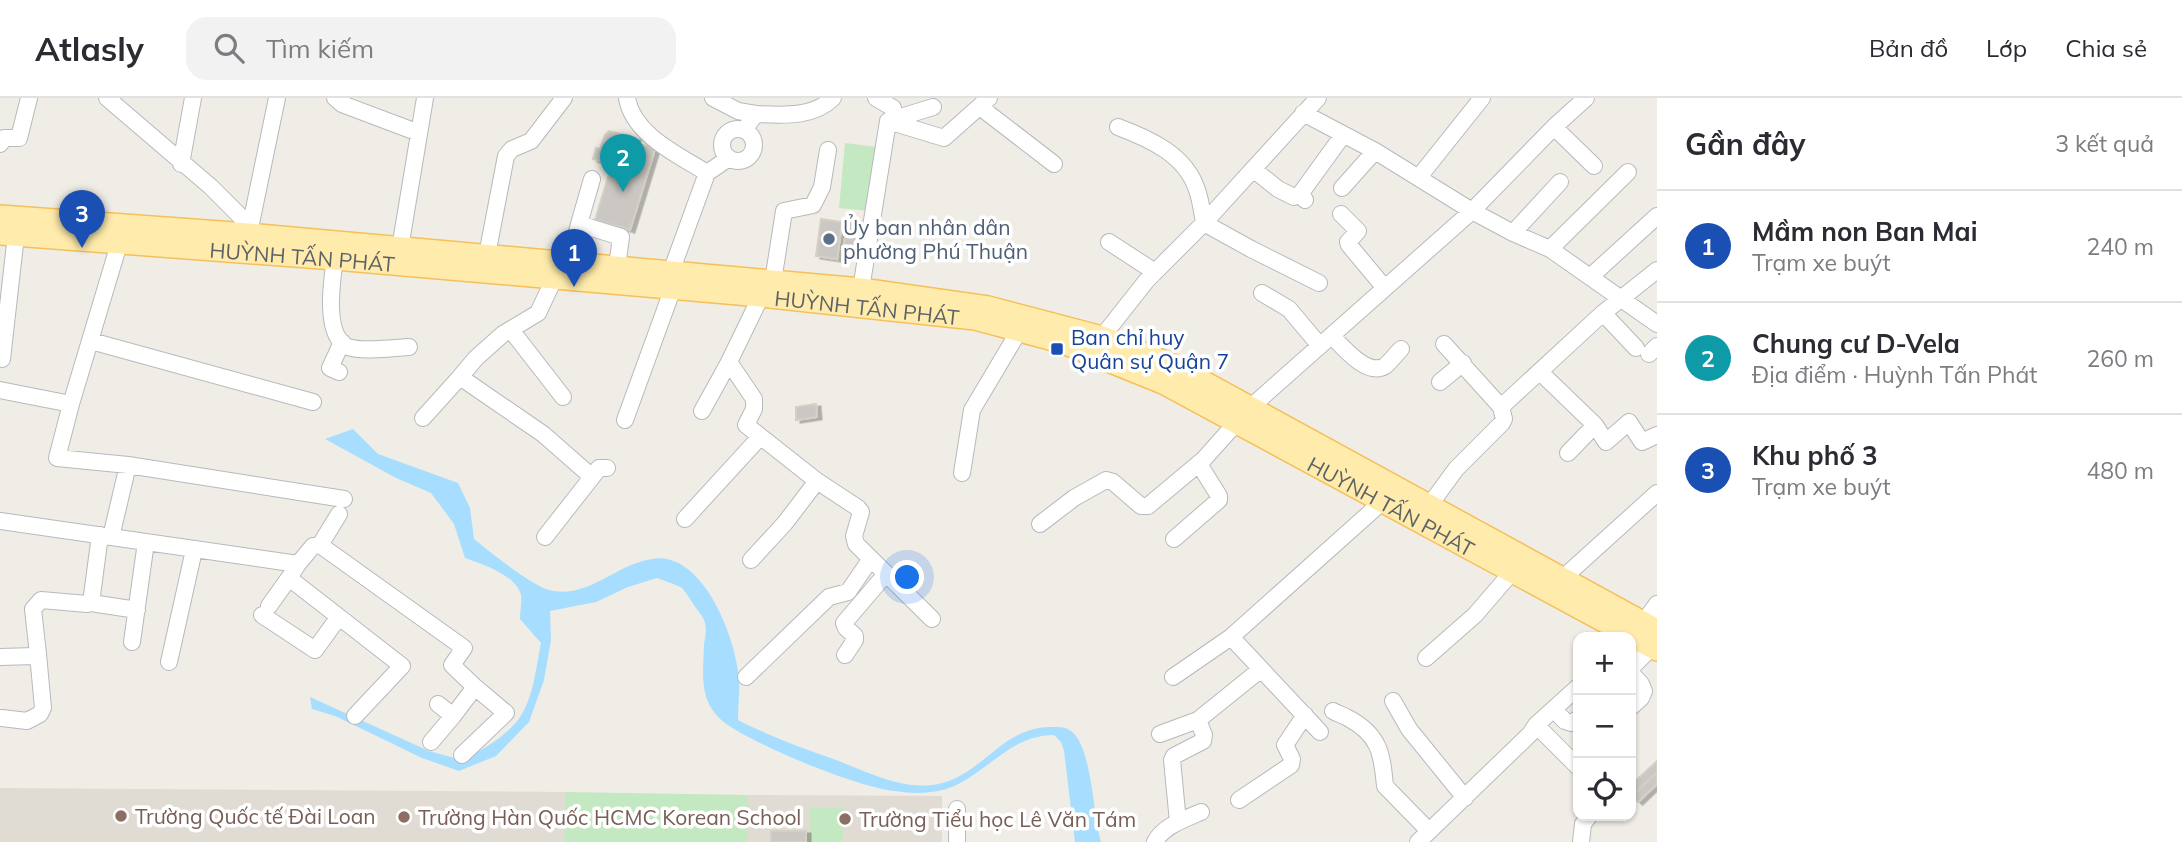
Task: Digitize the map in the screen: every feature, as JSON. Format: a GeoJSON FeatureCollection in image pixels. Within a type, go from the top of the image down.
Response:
{"type":"FeatureCollection","features":[{"type":"Feature","properties":{"kind":"main road","name":"HUỲNH TẤN PHÁT"},"geometry":{"type":"LineString","coordinates":[[0,216],[248,238],[400,247],[554,279],[672,280],[768,291],[988,307],[1102,337],[1173,365],[1252,406],[1512,572],[1645,637]]}},
{"type":"Feature","properties":{"kind":"main road","name":"HUỲNH TẤN PHÁT"},"geometry":{"type":"LineString","coordinates":[[8,234],[119,244],[248,238],[335,259],[486,264],[569,263],[617,267],[672,280]]}},
{"type":"Feature","properties":{"kind":"main road","name":"HUỲNH TẤN PHÁT"},"geometry":{"type":"LineString","coordinates":[[860,298],[975,319],[1061,342],[1118,363],[1387,494],[1429,506],[1563,578],[1645,637]]}},
{"type":"Feature","properties":{"kind":"street"},"geometry":{"type":"LineString","coordinates":[[1,140],[19,138],[29,98]]}},
{"type":"Feature","properties":{"kind":"street"},"geometry":{"type":"LineString","coordinates":[[107,98],[211,187],[248,238]]}},
{"type":"Feature","properties":{"kind":"street"},"geometry":{"type":"LineString","coordinates":[[181,164],[193,98]]}},
{"type":"Feature","properties":{"kind":"street"},"geometry":{"type":"LineString","coordinates":[[248,238],[277,98]]}},
{"type":"Feature","properties":{"kind":"street"},"geometry":{"type":"LineString","coordinates":[[335,98],[342,104],[419,133]]}},
{"type":"Feature","properties":{"kind":"street"},"geometry":{"type":"LineString","coordinates":[[400,247],[425,98]]}},
{"type":"Feature","properties":{"kind":"street"},"geometry":{"type":"LineString","coordinates":[[486,264],[506,156],[512,149],[531,141],[564,98]]}},
{"type":"Feature","properties":{"kind":"street"},"geometry":{"type":"LineString","coordinates":[[627,98],[631,114],[645,131],[708,173]]}},
{"type":"Feature","properties":{"kind":"street"},"geometry":{"type":"LineString","coordinates":[[713,98],[738,111],[778,115],[799,114],[817,109],[832,98]]}},
{"type":"Feature","properties":{"kind":"street"},"geometry":{"type":"LineString","coordinates":[[778,115],[786,98]]}},
{"type":"Feature","properties":{"kind":"street"},"geometry":{"type":"LineString","coordinates":[[876,98],[891,114],[941,138],[953,132],[984,102],[1054,164]]}},
{"type":"Feature","properties":{"kind":"street"},"geometry":{"type":"LineString","coordinates":[[1102,337],[1155,272],[1205,223],[1318,98]]}},
{"type":"Feature","properties":{"kind":"street"},"geometry":{"type":"LineString","coordinates":[[1419,177],[1482,98]]}},
{"type":"Feature","properties":{"kind":"street"},"geometry":{"type":"LineString","coordinates":[[1252,406],[1472,211],[1553,127],[1586,98]]}},
{"type":"Feature","properties":{"kind":"street"},"geometry":{"type":"LineString","coordinates":[[891,114],[933,103],[953,132]]}},
{"type":"Feature","properties":{"kind":"street"},"geometry":{"type":"LineString","coordinates":[[1303,113],[1375,151],[1472,211],[1550,249],[1657,324]]}},
{"type":"Feature","properties":{"kind":"street"},"geometry":{"type":"LineString","coordinates":[[744,130],[756,114]]}},
{"type":"Feature","properties":{"kind":"street"},"geometry":{"type":"LineString","coordinates":[[860,298],[891,114]]}},
{"type":"Feature","properties":{"kind":"street"},"geometry":{"type":"LineString","coordinates":[[1118,127],[1160,144],[1172,154],[1196,186],[1205,223],[1319,283]]}},
{"type":"Feature","properties":{"kind":"street"},"geometry":{"type":"LineString","coordinates":[[1553,127],[1594,166]]}},
{"type":"Feature","properties":{"kind":"street"},"geometry":{"type":"LineString","coordinates":[[733,130],[744,130],[752,137],[752,153],[740,161],[729,158],[723,149],[724,138],[733,130]]}},
{"type":"Feature","properties":{"kind":"street"},"geometry":{"type":"LineString","coordinates":[[1253,169],[1278,189],[1299,199],[1343,135]]}},
{"type":"Feature","properties":{"kind":"street"},"geometry":{"type":"LineString","coordinates":[[702,411],[768,291],[784,211],[813,205],[822,187],[828,150]]}},
{"type":"Feature","properties":{"kind":"street"},"geometry":{"type":"LineString","coordinates":[[1342,188],[1375,151]]}},
{"type":"Feature","properties":{"kind":"street"},"geometry":{"type":"LineString","coordinates":[[625,420],[708,173],[729,158]]}},
{"type":"Feature","properties":{"kind":"street"},"geometry":{"type":"LineString","coordinates":[[1550,249],[1628,172]]}},
{"type":"Feature","properties":{"kind":"street"},"geometry":{"type":"LineString","coordinates":[[569,263],[592,179]]}},
{"type":"Feature","properties":{"kind":"street"},"geometry":{"type":"LineString","coordinates":[[1513,233],[1560,183]]}},
{"type":"Feature","properties":{"kind":"street"},"geometry":{"type":"LineString","coordinates":[[1341,215],[1358,231],[1348,242],[1349,245],[1384,287]]}},
{"type":"Feature","properties":{"kind":"street"},"geometry":{"type":"LineString","coordinates":[[1590,277],[1657,216]]}},
{"type":"Feature","properties":{"kind":"street"},"geometry":{"type":"LineString","coordinates":[[579,223],[621,237],[617,267]]}},
{"type":"Feature","properties":{"kind":"street"},"geometry":{"type":"LineString","coordinates":[[2,359],[8,234]]}},
{"type":"Feature","properties":{"kind":"street"},"geometry":{"type":"LineString","coordinates":[[1109,242],[1155,272]]}},
{"type":"Feature","properties":{"kind":"street"},"geometry":{"type":"LineString","coordinates":[[119,244],[57,458],[128,465],[342,507],[320,545]]}},
{"type":"Feature","properties":{"kind":"street"},"geometry":{"type":"LineString","coordinates":[[335,259],[330,297],[332,319],[342,342],[351,348],[409,348]]}},
{"type":"Feature","properties":{"kind":"street"},"geometry":{"type":"LineString","coordinates":[[1501,407],[1603,313],[1656,273]]}},
{"type":"Feature","properties":{"kind":"street"},"geometry":{"type":"LineString","coordinates":[[424,418],[476,358],[511,330],[538,313],[554,279]]}},
{"type":"Feature","properties":{"kind":"street"},"geometry":{"type":"LineString","coordinates":[[1262,293],[1289,309],[1326,341],[1370,367],[1385,366],[1401,349]]}},
{"type":"Feature","properties":{"kind":"street"},"geometry":{"type":"LineString","coordinates":[[1603,313],[1648,350]]}},
{"type":"Feature","properties":{"kind":"street"},"geometry":{"type":"LineString","coordinates":[[511,330],[564,397]]}},
{"type":"Feature","properties":{"kind":"street"},"geometry":{"type":"LineString","coordinates":[[962,473],[972,410],[1019,331]]}},
{"type":"Feature","properties":{"kind":"street"},"geometry":{"type":"LineString","coordinates":[[91,341],[313,402]]}},
{"type":"Feature","properties":{"kind":"street"},"geometry":{"type":"LineString","coordinates":[[339,372],[330,368],[342,342]]}},
{"type":"Feature","properties":{"kind":"street"},"geometry":{"type":"LineString","coordinates":[[1429,506],[1456,469],[1504,419],[1501,407],[1444,344]]}},
{"type":"Feature","properties":{"kind":"street"},"geometry":{"type":"LineString","coordinates":[[729,362],[754,399],[754,410],[746,425],[861,512],[854,540],[885,575],[932,619]]}},
{"type":"Feature","properties":{"kind":"street"},"geometry":{"type":"LineString","coordinates":[[1440,382],[1463,363]]}},
{"type":"Feature","properties":{"kind":"street"},"geometry":{"type":"LineString","coordinates":[[1540,372],[1595,425],[1606,442],[1629,422],[1650,438]]}},
{"type":"Feature","properties":{"kind":"street"},"geometry":{"type":"LineString","coordinates":[[460,377],[599,472],[545,537]]}},
{"type":"Feature","properties":{"kind":"street"},"geometry":{"type":"LineString","coordinates":[[0,390],[71,404]]}},
{"type":"Feature","properties":{"kind":"street"},"geometry":{"type":"LineString","coordinates":[[1040,524],[1074,498],[1106,480],[1113,482],[1141,506],[1148,506],[1199,464],[1237,422]]}},
{"type":"Feature","properties":{"kind":"street"},"geometry":{"type":"LineString","coordinates":[[1568,453],[1595,425]]}},
{"type":"Feature","properties":{"kind":"street"},"geometry":{"type":"LineString","coordinates":[[685,519],[760,437]]}},
{"type":"Feature","properties":{"kind":"street"},"geometry":{"type":"LineString","coordinates":[[1174,539],[1219,500],[1199,464]]}},
{"type":"Feature","properties":{"kind":"street"},"geometry":{"type":"LineString","coordinates":[[91,603],[106,536],[128,465]]}},
{"type":"Feature","properties":{"kind":"street"},"geometry":{"type":"LineString","coordinates":[[751,560],[785,523],[817,481]]}},
{"type":"Feature","properties":{"kind":"street"},"geometry":{"type":"LineString","coordinates":[[1563,578],[1657,493]]}},
{"type":"Feature","properties":{"kind":"street"},"geometry":{"type":"LineString","coordinates":[[1173,677],[1231,637],[1387,494]]}},
{"type":"Feature","properties":{"kind":"street"},"geometry":{"type":"LineString","coordinates":[[0,520],[298,564]]}},
{"type":"Feature","properties":{"kind":"street"},"geometry":{"type":"LineString","coordinates":[[132,642],[146,542]]}},
{"type":"Feature","properties":{"kind":"street"},"geometry":{"type":"LineString","coordinates":[[338,618],[316,650],[266,611],[313,546],[320,545],[464,648],[452,665],[506,713],[462,755]]}},
{"type":"Feature","properties":{"kind":"street"},"geometry":{"type":"LineString","coordinates":[[169,662],[194,550]]}},
{"type":"Feature","properties":{"kind":"street"},"geometry":{"type":"LineString","coordinates":[[746,677],[829,597],[848,592],[870,559]]}},
{"type":"Feature","properties":{"kind":"street"},"geometry":{"type":"LineString","coordinates":[[1426,659],[1475,615],[1512,572]]}},
{"type":"Feature","properties":{"kind":"street"},"geometry":{"type":"LineString","coordinates":[[845,655],[855,636],[844,623],[885,575]]}},
{"type":"Feature","properties":{"kind":"street"},"geometry":{"type":"LineString","coordinates":[[289,578],[402,666],[355,716]]}},
{"type":"Feature","properties":{"kind":"street"},"geometry":{"type":"LineString","coordinates":[[2,718],[27,722],[43,708],[33,609],[37,602],[91,603],[136,610]]}},
{"type":"Feature","properties":{"kind":"street"},"geometry":{"type":"LineString","coordinates":[[1636,657],[1657,604]]}},
{"type":"Feature","properties":{"kind":"street"},"geometry":{"type":"LineString","coordinates":[[1231,637],[1320,732]]}},
{"type":"Feature","properties":{"kind":"street"},"geometry":{"type":"LineString","coordinates":[[0,657],[38,654]]}},
{"type":"Feature","properties":{"kind":"street"},"geometry":{"type":"LineString","coordinates":[[1160,734],[1198,720],[1260,670]]}},
{"type":"Feature","properties":{"kind":"street"},"geometry":{"type":"LineString","coordinates":[[1636,678],[1644,691],[1636,702]]}},
{"type":"Feature","properties":{"kind":"street"},"geometry":{"type":"LineString","coordinates":[[431,742],[475,687]]}},
{"type":"Feature","properties":{"kind":"street"},"geometry":{"type":"LineString","coordinates":[[1334,711],[1350,719],[1376,740],[1385,771],[1385,786],[1423,837],[1465,798],[1536,724],[1573,692]]}},
{"type":"Feature","properties":{"kind":"street"},"geometry":{"type":"LineString","coordinates":[[1394,701],[1409,729],[1465,798]]}},
{"type":"Feature","properties":{"kind":"street"},"geometry":{"type":"LineString","coordinates":[[438,704],[453,716]]}},
{"type":"Feature","properties":{"kind":"street"},"geometry":{"type":"LineString","coordinates":[[1554,710],[1565,722],[1573,722]]}},
{"type":"Feature","properties":{"kind":"street"},"geometry":{"type":"LineString","coordinates":[[1239,800],[1291,765],[1292,759],[1285,745],[1305,715]]}},
{"type":"Feature","properties":{"kind":"street"},"geometry":{"type":"LineString","coordinates":[[1178,822],[1172,760],[1174,756],[1203,741],[1198,720]]}},
{"type":"Feature","properties":{"kind":"street"},"geometry":{"type":"LineString","coordinates":[[1536,724],[1573,761]]}},
{"type":"Feature","properties":{"kind":"street"},"geometry":{"type":"LineString","coordinates":[[957,809],[957,842]]}},
{"type":"Feature","properties":{"kind":"street"},"geometry":{"type":"LineString","coordinates":[[1155,842],[1178,822],[1201,812]]}},
{"type":"Feature","properties":{"kind":"street"},"geometry":{"type":"LineString","coordinates":[[1581,842],[1585,821]]}},
{"type":"Feature","properties":{"kind":"shaded area"},"geometry":{"type":"Polygon","coordinates":[[[0,788],[565,792],[564,842],[0,842],[0,788]]]}},
{"type":"Feature","properties":{"kind":"shaded area","name":"Trường Tiểu học Lê Văn Tám"},"geometry":{"type":"Polygon","coordinates":[[[748,795],[942,796],[942,842],[748,842],[748,795]]]}},
{"type":"Feature","properties":{"kind":"green space"},"geometry":{"type":"Polygon","coordinates":[[[845,143],[877,147],[870,211],[839,208],[845,143]]]}},
{"type":"Feature","properties":{"kind":"green space"},"geometry":{"type":"Polygon","coordinates":[[[565,792],[748,795],[748,842],[564,842],[565,792]]]}},
{"type":"Feature","properties":{"kind":"green space"},"geometry":{"type":"Polygon","coordinates":[[[810,808],[843,808],[843,842],[810,842],[810,808]]]}},
{"type":"Feature","properties":{"kind":"water"},"geometry":{"type":"Polygon","coordinates":[[[353,429],[378,454],[458,483],[470,508],[474,539],[541,587],[562,592],[574,591],[629,566],[653,559],[667,559],[682,565],[707,590],[726,625],[739,677],[738,720],[774,737],[886,779],[925,785],[954,779],[1004,743],[1033,729],[1069,729],[1078,739],[1088,766],[1101,842],[1075,842],[1064,751],[1061,742],[1054,735],[1025,741],[1013,747],[952,787],[917,793],[878,788],[833,774],[743,734],[718,717],[707,699],[703,679],[706,628],[703,618],[682,588],[657,578],[628,587],[596,602],[550,611],[551,640],[544,680],[529,722],[496,756],[459,771],[422,758],[335,716],[312,709],[310,697],[429,751],[462,760],[501,736],[520,717],[531,691],[541,643],[520,619],[521,595],[518,588],[498,571],[465,558],[454,524],[431,493],[396,478],[325,439],[353,429]]]}},
{"type":"Feature","properties":{"kind":"building"},"geometry":{"type":"Polygon","coordinates":[[[609,131],[636,138],[632,153],[636,154],[639,144],[655,149],[630,230],[595,220],[612,164],[593,159],[596,148],[600,149],[609,131]]]}},
{"type":"Feature","properties":{"kind":"building","name":"Ủy ban nhân dân phường Phú Thuận"},"geometry":{"type":"Polygon","coordinates":[[[821,219],[842,222],[837,259],[816,256],[821,219]]]}},
{"type":"Feature","properties":{"kind":"building"},"geometry":{"type":"Polygon","coordinates":[[[848,219],[868,222],[864,248],[844,245],[848,219]]]}},
{"type":"Feature","properties":{"kind":"building"},"geometry":{"type":"Polygon","coordinates":[[[816,404],[817,417],[796,420],[796,407],[816,404]]]}},
{"type":"Feature","properties":{"kind":"building"},"geometry":{"type":"Polygon","coordinates":[[[1657,761],[1657,772],[1636,792],[1636,780],[1657,761]]]}},
{"type":"Feature","properties":{"kind":"building"},"geometry":{"type":"Polygon","coordinates":[[[1657,772],[1657,784],[1638,802],[1636,792],[1657,772]]]}},
{"type":"Feature","properties":{"kind":"building"},"geometry":{"type":"Polygon","coordinates":[[[771,831],[806,831],[806,842],[771,842],[771,831]]]}},
{"type":"Feature","properties":{"kind":"place","name":"Chung cư D-Vela"},"geometry":{"type":"Point","coordinates":[623,192]}},
{"type":"Feature","properties":{"kind":"place","name":"Ủy ban nhân dân phường Phú Thuận"},"geometry":{"type":"Point","coordinates":[829,239]}},
{"type":"Feature","properties":{"kind":"place","name":"Khu phố 3"},"geometry":{"type":"Point","coordinates":[82,248]}},
{"type":"Feature","properties":{"kind":"place","name":"Mầm non Ban Mai"},"geometry":{"type":"Point","coordinates":[574,287]}},
{"type":"Feature","properties":{"kind":"place","name":"Ban chỉ huy Quân sự Quận 7"},"geometry":{"type":"Point","coordinates":[1057,349]}},
{"type":"Feature","properties":{"kind":"place","name":"Trường Quốc tế Đài Loan"},"geometry":{"type":"Point","coordinates":[121,816]}},
{"type":"Feature","properties":{"kind":"place","name":"Trường Hàn Quốc HCMC Korean School"},"geometry":{"type":"Point","coordinates":[404,817]}},
{"type":"Feature","properties":{"kind":"place","name":"Trường Tiểu học Lê Văn Tám"},"geometry":{"type":"Point","coordinates":[845,819]}}]}
